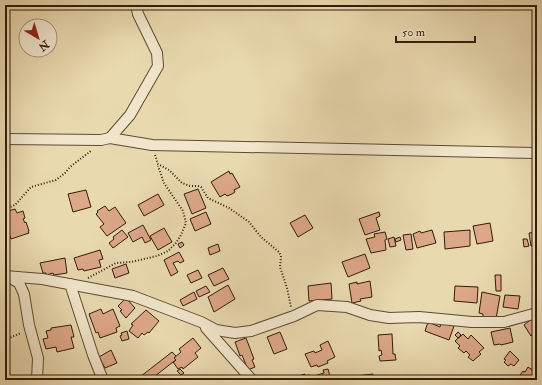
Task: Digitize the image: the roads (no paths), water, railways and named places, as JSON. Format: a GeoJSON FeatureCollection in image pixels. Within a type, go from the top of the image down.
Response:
{"type":"FeatureCollection","features":[{"type":"Feature","properties":{"kind":"street"},"geometry":{"type":"LineString","coordinates":[[106,139],[130,115],[158,66],[157,53],[138,14],[136,5]]}},
{"type":"Feature","properties":{"kind":"street"},"geometry":{"type":"LineString","coordinates":[[5,139],[106,139],[152,144],[537,153]]}},
{"type":"Feature","properties":{"kind":"street"},"geometry":{"type":"LineString","coordinates":[[6,276],[42,279],[133,296],[201,322],[216,330],[235,333],[251,331],[294,316],[317,305],[346,307],[370,315],[390,318],[419,317],[472,322],[504,322],[537,313]]}},
{"type":"Feature","properties":{"kind":"street"},"geometry":{"type":"LineString","coordinates":[[6,276],[19,283],[24,294],[29,328],[38,358],[37,380]]}},
{"type":"Feature","properties":{"kind":"street"},"geometry":{"type":"LineString","coordinates":[[70,284],[93,355],[103,380]]}},
{"type":"Feature","properties":{"kind":"street"},"geometry":{"type":"LineString","coordinates":[[201,322],[252,380]]}}]}
